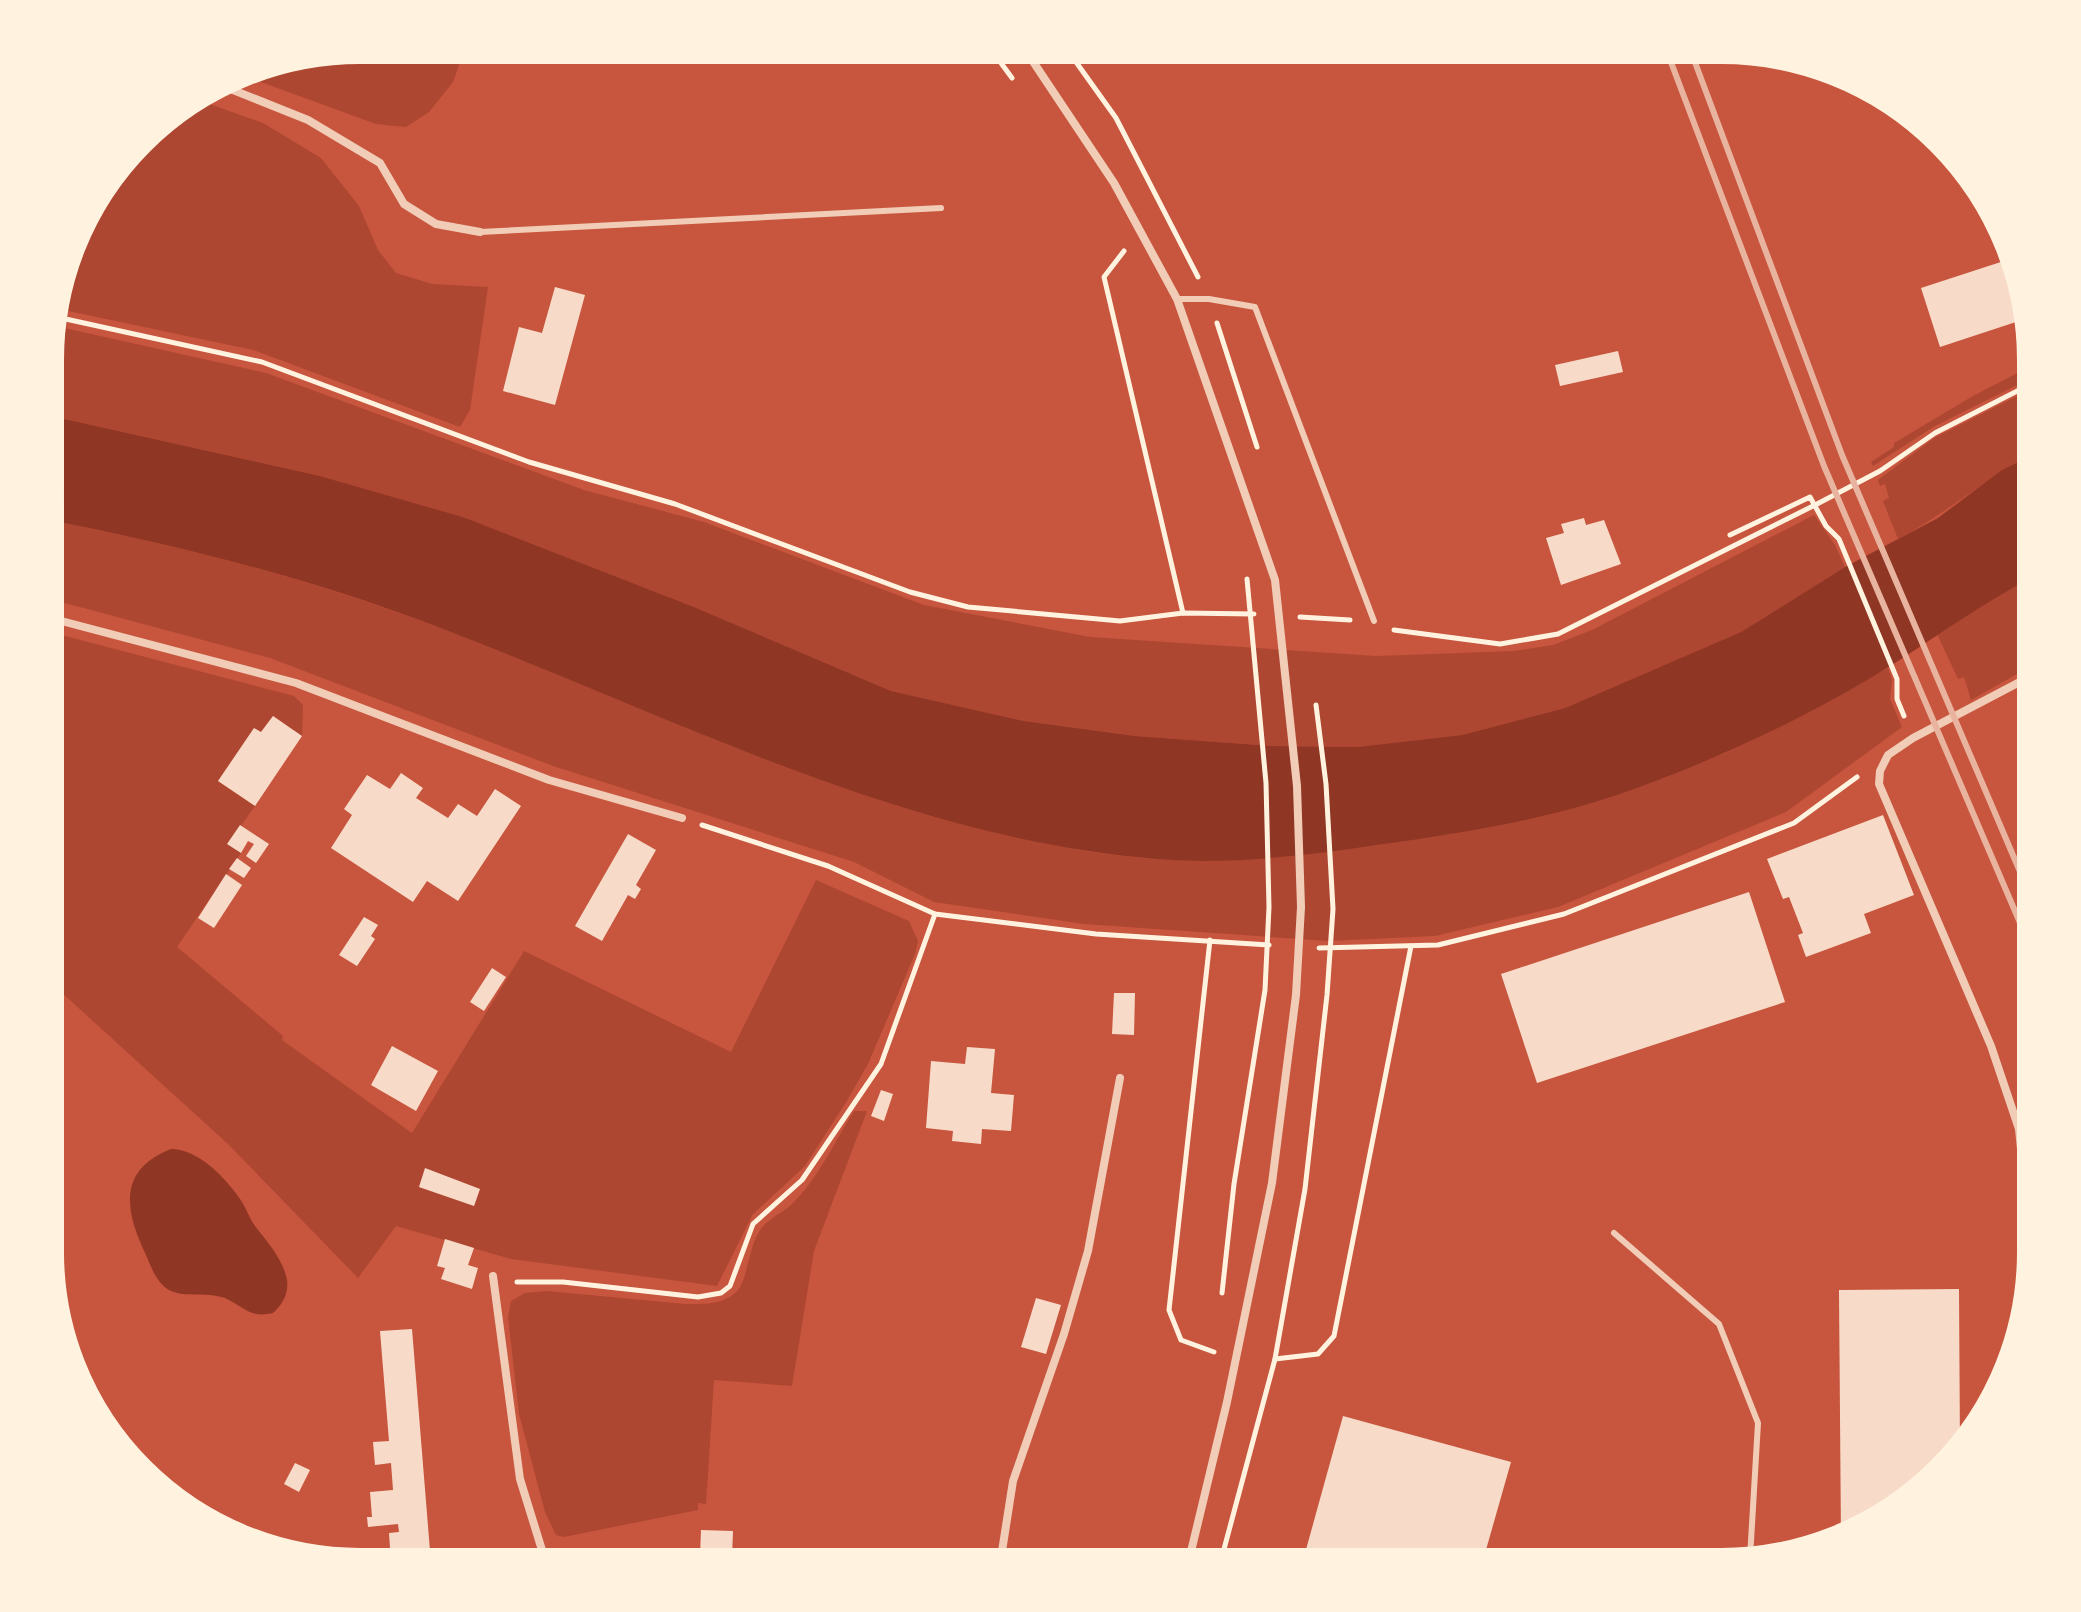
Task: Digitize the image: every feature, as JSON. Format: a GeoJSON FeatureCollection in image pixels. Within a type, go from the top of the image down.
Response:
{"type":"FeatureCollection","features":[{"type":"Feature","properties":{"kind":"street"},"geometry":{"type":"LineString","coordinates":[[1033,62],[1114,183],[1177,299],[1275,580],[1297,786],[1301,907],[1296,995],[1272,1183],[1227,1402],[1191,1550]]}},
{"type":"Feature","properties":{"kind":"street"},"geometry":{"type":"LineString","coordinates":[[234,90],[308,120],[380,163],[404,204],[436,224],[480,232]]}},
{"type":"Feature","properties":{"kind":"street"},"geometry":{"type":"LineString","coordinates":[[62,621],[296,683],[549,780],[682,818]]}},
{"type":"Feature","properties":{"kind":"street"},"geometry":{"type":"LineString","coordinates":[[2019,683],[1913,738],[1888,755],[1880,771],[1879,784],[1991,1046],[2019,1129]]}},
{"type":"Feature","properties":{"kind":"street"},"geometry":{"type":"LineString","coordinates":[[1002,1550],[1010,1492],[1064,1334],[1088,1251],[1120,1078]]}},
{"type":"Feature","properties":{"kind":"street"},"geometry":{"type":"LineString","coordinates":[[493,1276],[520,1479],[542,1550]]}},
{"type":"Feature","properties":{"kind":"lane"},"geometry":{"type":"LineString","coordinates":[[480,232],[941,208]]}},
{"type":"Feature","properties":{"kind":"lane"},"geometry":{"type":"LineString","coordinates":[[1177,299],[1209,299],[1255,307],[1374,621]]}},
{"type":"Feature","properties":{"kind":"lane"},"geometry":{"type":"LineString","coordinates":[[1614,1233],[1719,1324],[1758,1423],[1751,1548]]}},
{"type":"Feature","properties":{"kind":"path"},"geometry":{"type":"LineString","coordinates":[[1000,62],[1016,84]]}},
{"type":"Feature","properties":{"kind":"path"},"geometry":{"type":"LineString","coordinates":[[1076,62],[1116,118],[1209,299],[1258,451]]}},
{"type":"Feature","properties":{"kind":"path"},"geometry":{"type":"LineString","coordinates":[[1118,240],[1131,265]]}},
{"type":"Feature","properties":{"kind":"path"},"geometry":{"type":"LineString","coordinates":[[1124,251],[1104,277],[1183,613]]}},
{"type":"Feature","properties":{"kind":"path"},"geometry":{"type":"LineString","coordinates":[[65,319],[262,362],[529,462],[675,504],[910,592],[968,607],[1120,621],[1183,613],[1229,613]]}},
{"type":"Feature","properties":{"kind":"path"},"geometry":{"type":"LineString","coordinates":[[1374,621],[1396,630],[1500,644],[1558,634],[1880,471],[1935,433],[2019,390]]}},
{"type":"Feature","properties":{"kind":"path"},"geometry":{"type":"LineString","coordinates":[[1730,535],[1810,497],[1817,504],[1826,526],[1839,539],[1897,679],[1897,699]]}},
{"type":"Feature","properties":{"kind":"path"},"geometry":{"type":"LineString","coordinates":[[1221,1307],[1234,1184],[1265,990],[1269,907],[1266,783],[1247,575]]}},
{"type":"Feature","properties":{"kind":"path"},"geometry":{"type":"LineString","coordinates":[[495,1293],[509,1283],[534,1281],[698,1297],[721,1293],[730,1286],[753,1224],[811,1170],[881,1064],[935,914]]}},
{"type":"Feature","properties":{"kind":"path"},"geometry":{"type":"LineString","coordinates":[[1210,940],[1169,1310],[1181,1340],[1216,1353]]}},
{"type":"Feature","properties":{"kind":"path"},"geometry":{"type":"LineString","coordinates":[[1275,1359],[1318,1354],[1334,1336],[1411,946]]}},
{"type":"Feature","properties":{"kind":"path"},"geometry":{"type":"LineString","coordinates":[[1224,1550],[1275,1359],[1305,1189],[1327,995]]}},
{"type":"Feature","properties":{"kind":"path"},"geometry":{"type":"LineString","coordinates":[[1212,1368],[1217,1337]]}},
{"type":"Feature","properties":{"kind":"shaded area"},"geometry":{"type":"Polygon","coordinates":[[[460,62],[453,82],[429,112],[406,127],[376,124],[257,81],[283,72],[340,63],[460,62]]]}},
{"type":"Feature","properties":{"kind":"shaded area"},"geometry":{"type":"Polygon","coordinates":[[[208,104],[263,123],[321,158],[359,206],[378,250],[396,273],[432,284],[488,287],[470,410],[460,427],[253,350],[67,311],[78,264],[112,194],[149,149],[178,123],[208,104]]]}},
{"type":"Feature","properties":{"kind":"shaded area"},"geometry":{"type":"Polygon","coordinates":[[[64,328],[266,373],[584,490],[704,522],[924,605],[1090,637],[1376,656],[1515,651],[1553,645],[1592,630],[1814,515],[1835,545],[1845,567],[1741,632],[1565,708],[1462,735],[1357,747],[1272,746],[1135,736],[1024,721],[891,691],[694,607],[463,517],[320,476],[62,418],[64,328]]]}},
{"type":"Feature","properties":{"kind":"shaded area"},"geometry":{"type":"Polygon","coordinates":[[[2019,372],[2019,384],[1935,426],[1873,466],[1871,462],[1894,447],[1894,443],[2019,372]]]}},
{"type":"Feature","properties":{"kind":"shaded area"},"geometry":{"type":"Polygon","coordinates":[[[2019,395],[2019,463],[1898,539],[1883,501],[1889,498],[1885,484],[1880,486],[1878,480],[1934,438],[2019,395]]]}},
{"type":"Feature","properties":{"kind":"shaded area"},"geometry":{"type":"Polygon","coordinates":[[[62,418],[320,476],[463,517],[694,607],[891,691],[1024,721],[1135,736],[1272,746],[1357,747],[1462,735],[1565,708],[1741,632],[1845,567],[1938,518],[2002,470],[2019,462],[2019,584],[1860,684],[1797,718],[1699,764],[1571,809],[1442,835],[1294,856],[1239,860],[1156,859],[1057,846],[959,824],[863,795],[769,761],[397,612],[312,584],[137,538],[62,522],[62,418]]]}},
{"type":"Feature","properties":{"kind":"shaded area"},"geometry":{"type":"Polygon","coordinates":[[[62,522],[225,560],[354,598],[461,636],[717,738],[912,807],[1034,840],[1127,856],[1238,860],[1291,856],[1416,839],[1506,822],[1595,799],[1725,753],[1888,668],[1892,681],[1890,699],[1902,727],[1786,812],[1558,907],[1435,936],[1328,941],[1084,924],[934,902],[854,862],[553,766],[270,658],[62,602],[62,522]]]}},
{"type":"Feature","properties":{"kind":"shaded area"},"geometry":{"type":"Polygon","coordinates":[[[2019,584],[2019,673],[1971,700],[1964,677],[1958,679],[1937,634],[2019,584]]]}},
{"type":"Feature","properties":{"kind":"shaded area"},"geometry":{"type":"Polygon","coordinates":[[[62,635],[294,696],[303,705],[302,736],[273,716],[261,732],[254,728],[218,781],[255,806],[228,844],[241,853],[177,947],[283,1036],[282,1040],[412,1133],[524,951],[731,1052],[816,880],[909,921],[918,941],[868,1064],[845,1104],[805,1166],[753,1214],[717,1286],[511,1259],[396,1226],[358,1278],[229,1145],[62,993],[62,635]],[[425,1169],[419,1187],[474,1206],[480,1189],[425,1169]]]}},
{"type":"Feature","properties":{"kind":"shaded area"},"geometry":{"type":"Polygon","coordinates":[[[854,1111],[867,1111],[814,1251],[792,1386],[714,1380],[706,1504],[698,1503],[698,1510],[564,1537],[556,1535],[545,1512],[519,1414],[508,1317],[511,1301],[525,1293],[547,1291],[685,1304],[714,1303],[727,1299],[741,1285],[762,1227],[792,1204],[810,1183],[854,1111]]]}},
{"type":"Feature","properties":{"kind":"shaded area"},"geometry":{"type":"Polygon","coordinates":[[[171,1149],[201,1159],[227,1182],[279,1258],[287,1280],[287,1290],[282,1303],[273,1313],[254,1313],[214,1295],[176,1293],[165,1287],[155,1274],[133,1223],[130,1193],[141,1168],[171,1149]]]}},
{"type":"Feature","properties":{"kind":"building"},"geometry":{"type":"Polygon","coordinates":[[[2002,262],[2016,322],[1940,347],[1921,288],[2002,262]]]}},
{"type":"Feature","properties":{"kind":"building"},"geometry":{"type":"Polygon","coordinates":[[[555,287],[585,295],[555,405],[503,391],[519,327],[542,333],[555,287]]]}},
{"type":"Feature","properties":{"kind":"building"},"geometry":{"type":"Polygon","coordinates":[[[1618,351],[1623,372],[1560,386],[1555,365],[1618,351]]]}},
{"type":"Feature","properties":{"kind":"building"},"geometry":{"type":"Polygon","coordinates":[[[1584,518],[1586,525],[1604,520],[1621,564],[1561,585],[1546,538],[1564,533],[1561,524],[1584,518]]]}},
{"type":"Feature","properties":{"kind":"building"},"geometry":{"type":"Polygon","coordinates":[[[273,716],[302,736],[255,806],[218,781],[254,728],[261,732],[273,716]]]}},
{"type":"Feature","properties":{"kind":"building"},"geometry":{"type":"Polygon","coordinates":[[[401,773],[423,788],[416,798],[448,818],[458,804],[477,816],[495,789],[521,806],[458,901],[427,881],[413,902],[331,848],[352,815],[344,809],[367,775],[390,789],[401,773]]]}},
{"type":"Feature","properties":{"kind":"building"},"geometry":{"type":"Polygon","coordinates":[[[1883,815],[1914,895],[1864,914],[1871,933],[1806,957],[1798,935],[1803,933],[1789,897],[1783,899],[1767,859],[1883,815]]]}},
{"type":"Feature","properties":{"kind":"building"},"geometry":{"type":"Polygon","coordinates":[[[240,825],[269,844],[256,863],[246,856],[254,844],[248,841],[241,853],[227,844],[240,825]]]}},
{"type":"Feature","properties":{"kind":"building"},"geometry":{"type":"Polygon","coordinates":[[[628,834],[656,850],[636,885],[641,889],[635,899],[628,895],[602,941],[575,926],[628,834]]]}},
{"type":"Feature","properties":{"kind":"building"},"geometry":{"type":"Polygon","coordinates":[[[237,858],[251,868],[244,878],[229,869],[237,858]]]}},
{"type":"Feature","properties":{"kind":"building"},"geometry":{"type":"Polygon","coordinates":[[[226,874],[242,885],[214,928],[198,918],[226,874]]]}},
{"type":"Feature","properties":{"kind":"building"},"geometry":{"type":"Polygon","coordinates":[[[1749,892],[1785,1002],[1537,1083],[1501,974],[1749,892]]]}},
{"type":"Feature","properties":{"kind":"building"},"geometry":{"type":"Polygon","coordinates":[[[364,917],[378,925],[371,936],[375,939],[357,966],[339,955],[364,917]]]}},
{"type":"Feature","properties":{"kind":"building"},"geometry":{"type":"Polygon","coordinates":[[[492,968],[506,977],[484,1011],[470,1002],[492,968]]]}},
{"type":"Feature","properties":{"kind":"building"},"geometry":{"type":"Polygon","coordinates":[[[1114,993],[1135,993],[1134,1035],[1112,1034],[1114,993]]]}},
{"type":"Feature","properties":{"kind":"building"},"geometry":{"type":"Polygon","coordinates":[[[392,1046],[438,1071],[416,1111],[371,1085],[392,1046]]]}},
{"type":"Feature","properties":{"kind":"building"},"geometry":{"type":"Polygon","coordinates":[[[967,1047],[995,1049],[991,1093],[1014,1095],[1011,1131],[982,1129],[981,1144],[952,1141],[953,1131],[926,1128],[931,1061],[965,1064],[967,1047]]]}},
{"type":"Feature","properties":{"kind":"building"},"geometry":{"type":"Polygon","coordinates":[[[881,1090],[893,1094],[884,1121],[871,1116],[881,1090]]]}},
{"type":"Feature","properties":{"kind":"building"},"geometry":{"type":"Polygon","coordinates":[[[425,1168],[480,1189],[474,1206],[419,1187],[425,1168]]]}},
{"type":"Feature","properties":{"kind":"building"},"geometry":{"type":"Polygon","coordinates":[[[445,1239],[474,1248],[468,1265],[478,1268],[472,1289],[441,1279],[445,1268],[437,1266],[445,1239]]]}},
{"type":"Feature","properties":{"kind":"building"},"geometry":{"type":"Polygon","coordinates":[[[1959,1289],[1960,1431],[1932,1463],[1903,1489],[1841,1524],[1839,1290],[1959,1289]]]}},
{"type":"Feature","properties":{"kind":"building"},"geometry":{"type":"Polygon","coordinates":[[[1036,1298],[1061,1305],[1046,1354],[1021,1347],[1036,1298]]]}},
{"type":"Feature","properties":{"kind":"building"},"geometry":{"type":"Polygon","coordinates":[[[412,1329],[430,1550],[390,1550],[389,1533],[399,1532],[398,1524],[368,1527],[367,1517],[372,1517],[370,1492],[393,1490],[391,1463],[375,1465],[373,1442],[389,1441],[380,1331],[412,1329]]]}},
{"type":"Feature","properties":{"kind":"building"},"geometry":{"type":"Polygon","coordinates":[[[1343,1416],[1511,1462],[1486,1550],[1306,1550],[1343,1416]]]}},
{"type":"Feature","properties":{"kind":"building"},"geometry":{"type":"Polygon","coordinates":[[[295,1463],[310,1470],[299,1492],[284,1484],[295,1463]]]}},
{"type":"Feature","properties":{"kind":"building"},"geometry":{"type":"Polygon","coordinates":[[[701,1530],[733,1531],[732,1550],[700,1550],[701,1530]]]}},
{"type":"Feature","properties":{"kind":"railway"},"geometry":{"type":"LineString","coordinates":[[1671,62],[1824,466],[2019,920]]}},
{"type":"Feature","properties":{"kind":"railway"},"geometry":{"type":"LineString","coordinates":[[1695,62],[1842,455],[2019,869]]}}]}
